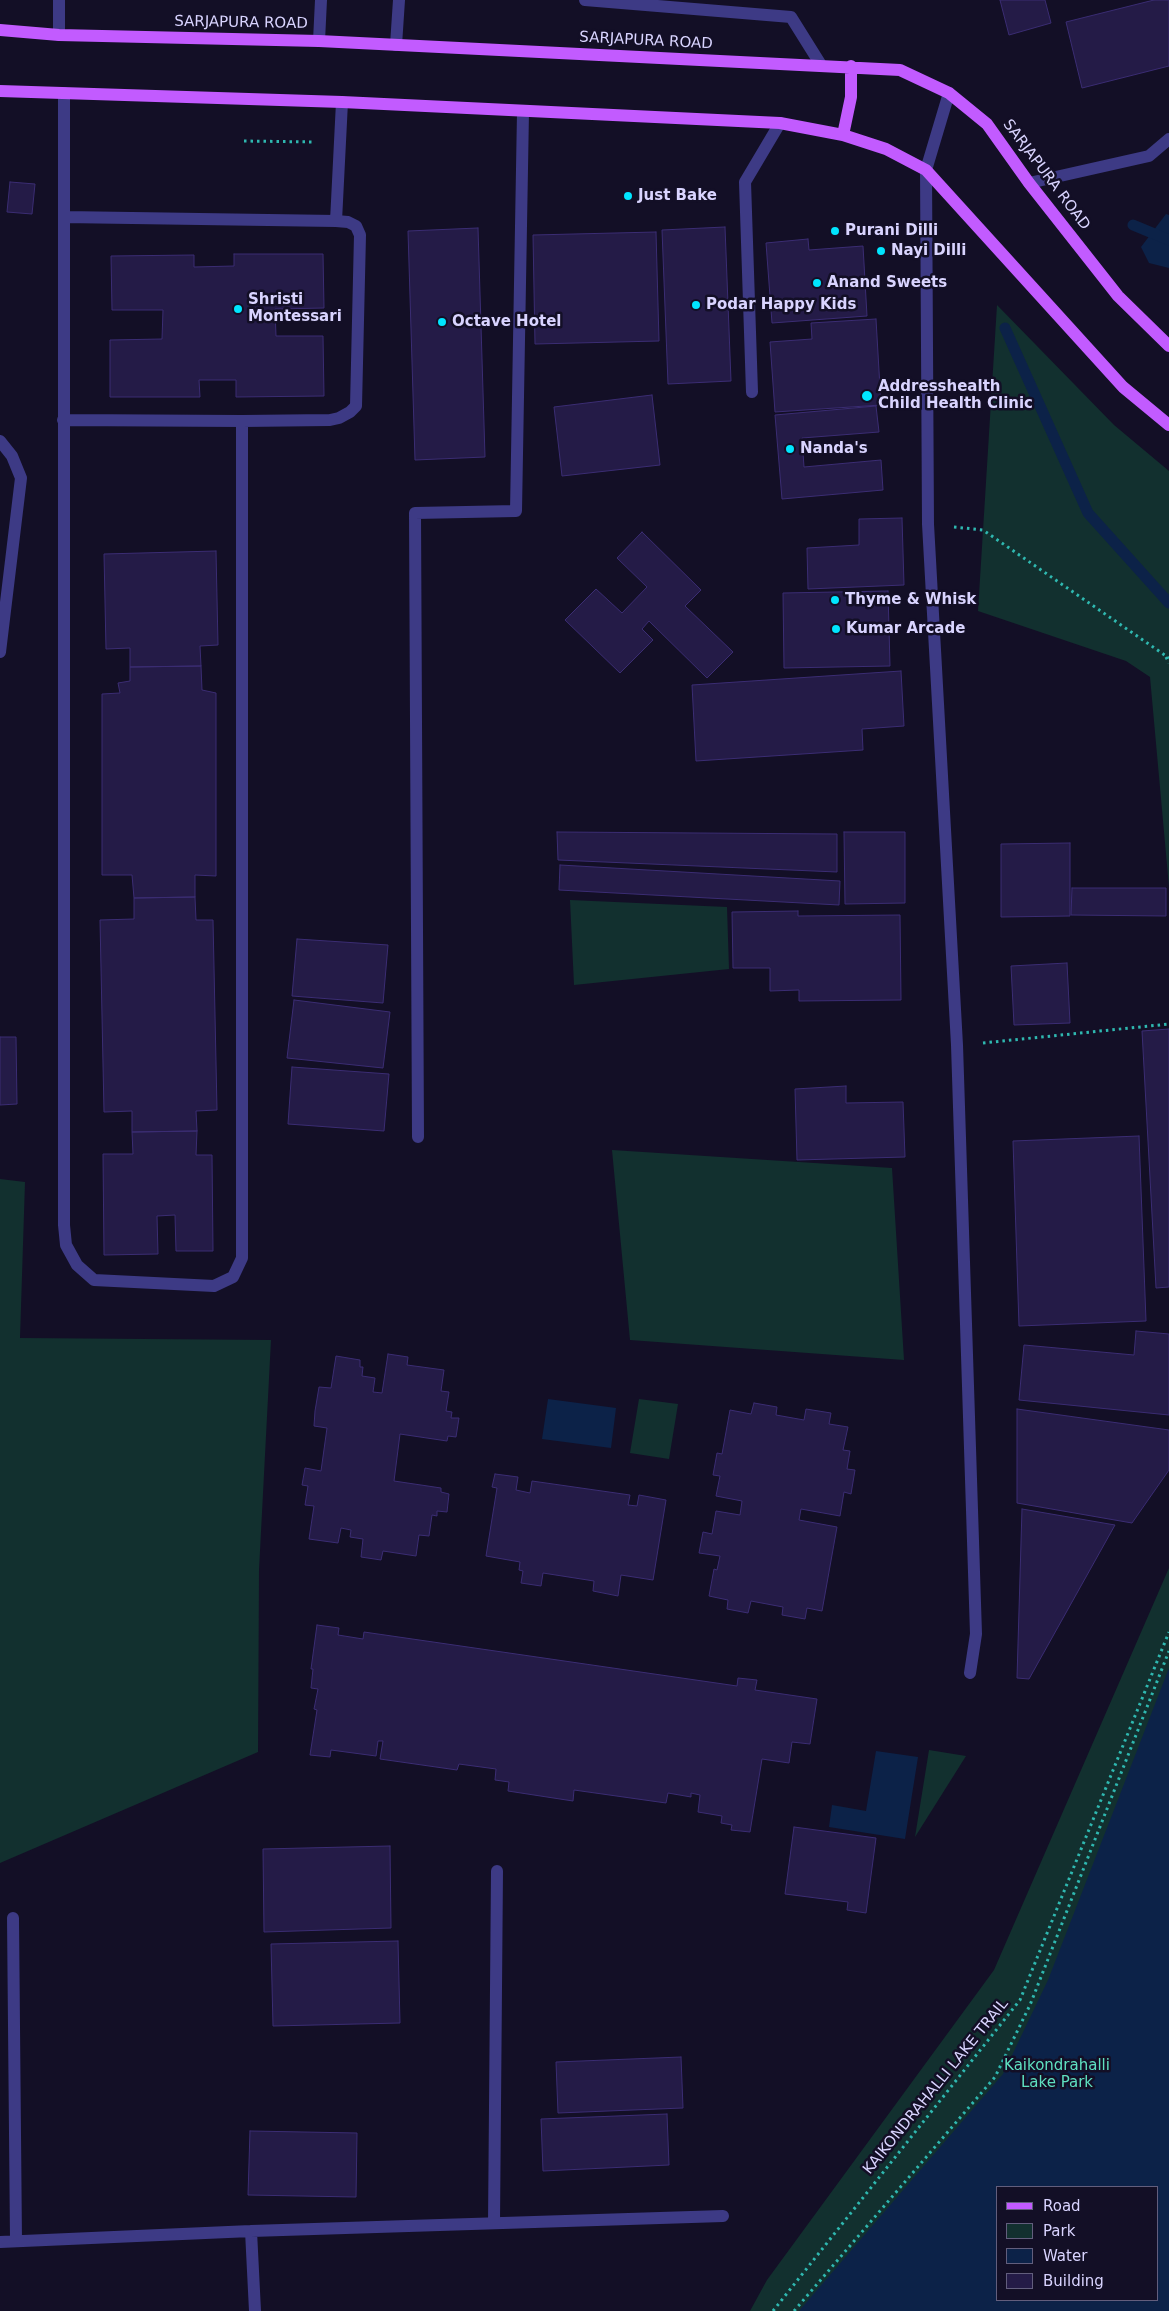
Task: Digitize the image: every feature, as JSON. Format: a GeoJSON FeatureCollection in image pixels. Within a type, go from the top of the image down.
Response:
{"type":"FeatureCollection","features":[{"type":"Feature","properties":{"kind":"main road","name":"SARJAPURA ROAD"},"geometry":{"type":"LineString","coordinates":[[0,30],[59,35],[319,41],[851,66],[900,70],[950,93],[987,124],[1030,183],[1118,296],[1169,346]]}},
{"type":"Feature","properties":{"kind":"main road"},"geometry":{"type":"LineString","coordinates":[[843,135],[851,97],[851,66]]}},
{"type":"Feature","properties":{"kind":"main road"},"geometry":{"type":"LineString","coordinates":[[0,91],[342,102],[780,123],[843,135],[886,149],[926,170],[1123,387],[1169,425]]}},
{"type":"Feature","properties":{"kind":"street"},"geometry":{"type":"LineString","coordinates":[[59,0],[59,35]]}},
{"type":"Feature","properties":{"kind":"street"},"geometry":{"type":"LineString","coordinates":[[319,41],[321,0]]}},
{"type":"Feature","properties":{"kind":"street"},"geometry":{"type":"LineString","coordinates":[[396,45],[399,0]]}},
{"type":"Feature","properties":{"kind":"street"},"geometry":{"type":"LineString","coordinates":[[585,0],[791,17],[821,65]]}},
{"type":"Feature","properties":{"kind":"street"},"geometry":{"type":"LineString","coordinates":[[950,93],[926,170],[928,524],[957,1045],[976,1634],[970,1674]]}},
{"type":"Feature","properties":{"kind":"street"},"geometry":{"type":"LineString","coordinates":[[64,94],[64,1225],[66,1245],[77,1265],[94,1280],[214,1286],[233,1277],[242,1258],[242,422]]}},
{"type":"Feature","properties":{"kind":"street"},"geometry":{"type":"LineString","coordinates":[[336,220],[342,102]]}},
{"type":"Feature","properties":{"kind":"street"},"geometry":{"type":"LineString","coordinates":[[418,1137],[415,513],[516,511],[523,112]]}},
{"type":"Feature","properties":{"kind":"street"},"geometry":{"type":"LineString","coordinates":[[752,392],[745,182],[780,123]]}},
{"type":"Feature","properties":{"kind":"street"},"geometry":{"type":"LineString","coordinates":[[1030,183],[1148,156],[1169,139]]}},
{"type":"Feature","properties":{"kind":"street"},"geometry":{"type":"LineString","coordinates":[[64,217],[336,220],[348,222],[356,226],[360,235],[356,406],[350,412],[330,420],[242,422],[64,420]]}},
{"type":"Feature","properties":{"kind":"street"},"geometry":{"type":"LineString","coordinates":[[0,441],[12,456],[21,478],[0,652]]}},
{"type":"Feature","properties":{"kind":"street"},"geometry":{"type":"LineString","coordinates":[[494,2223],[497,1871]]}},
{"type":"Feature","properties":{"kind":"street"},"geometry":{"type":"LineString","coordinates":[[13,1918],[16,2242]]}},
{"type":"Feature","properties":{"kind":"street"},"geometry":{"type":"LineString","coordinates":[[0,2242],[251,2231],[723,2216]]}},
{"type":"Feature","properties":{"kind":"street"},"geometry":{"type":"LineString","coordinates":[[251,2231],[255,2311]]}},
{"type":"Feature","properties":{"kind":"path"},"geometry":{"type":"LineString","coordinates":[[244,141],[290,141]]}},
{"type":"Feature","properties":{"kind":"path"},"geometry":{"type":"LineString","coordinates":[[928,524],[983,530],[1168,656],[1169,663]]}},
{"type":"Feature","properties":{"kind":"path"},"geometry":{"type":"LineString","coordinates":[[957,1045],[1169,1024]]}},
{"type":"Feature","properties":{"kind":"path","name":"KAIKONDRAHALLI LAKE TRAIL"},"geometry":{"type":"LineString","coordinates":[[773,2311],[1020,2000],[1169,1632]]}},
{"type":"Feature","properties":{"kind":"path"},"geometry":{"type":"LineString","coordinates":[[794,2311],[995,2077],[1030,2005],[1169,1651]]}},
{"type":"Feature","properties":{"kind":"green space"},"geometry":{"type":"Polygon","coordinates":[[[997,305],[1114,425],[1169,471],[1169,887],[1150,677],[1126,661],[978,611],[997,305]]]}},
{"type":"Feature","properties":{"kind":"green space"},"geometry":{"type":"Polygon","coordinates":[[[570,900],[727,907],[729,969],[574,985],[570,900]]]}},
{"type":"Feature","properties":{"kind":"green space"},"geometry":{"type":"Polygon","coordinates":[[[612,1150],[892,1168],[904,1360],[630,1340],[612,1150]]]}},
{"type":"Feature","properties":{"kind":"green space"},"geometry":{"type":"Polygon","coordinates":[[[0,1179],[25,1182],[20,1338],[271,1340],[259,1570],[258,1752],[0,1863],[0,1179]]]}},
{"type":"Feature","properties":{"kind":"green space"},"geometry":{"type":"Polygon","coordinates":[[[639,1399],[678,1404],[669,1459],[630,1453],[639,1399]]]}},
{"type":"Feature","properties":{"kind":"green space","name":"Kaikondrahalli Lake Park"},"geometry":{"type":"Polygon","coordinates":[[[1169,1568],[1169,2311],[750,2311],[767,2280],[994,1970],[1169,1568]]]}},
{"type":"Feature","properties":{"kind":"green space"},"geometry":{"type":"Polygon","coordinates":[[[929,1750],[966,1756],[915,1837],[929,1750]]]}},
{"type":"Feature","properties":{"kind":"water"},"geometry":{"type":"Polygon","coordinates":[[[1166,214],[1169,215],[1169,268],[1149,263],[1141,247],[1166,214]]]}},
{"type":"Feature","properties":{"kind":"water"},"geometry":{"type":"Polygon","coordinates":[[[548,1399],[616,1408],[611,1448],[542,1439],[548,1399]]]}},
{"type":"Feature","properties":{"kind":"water","name":"Kaikondrahalli Lake Park"},"geometry":{"type":"Polygon","coordinates":[[[1169,1668],[1169,2311],[799,2311],[1003,2074],[1048,1980],[1169,1668]]]}},
{"type":"Feature","properties":{"kind":"water"},"geometry":{"type":"Polygon","coordinates":[[[876,1751],[918,1757],[905,1839],[829,1827],[832,1805],[866,1811],[876,1751]]]}},
{"type":"Feature","properties":{"kind":"building"},"geometry":{"type":"Polygon","coordinates":[[[1000,0],[1045,0],[1051,23],[1009,35],[1000,0]]]}},
{"type":"Feature","properties":{"kind":"building"},"geometry":{"type":"Polygon","coordinates":[[[1154,0],[1169,0],[1169,66],[1082,88],[1066,22],[1154,0]]]}},
{"type":"Feature","properties":{"kind":"building"},"geometry":{"type":"Polygon","coordinates":[[[10,182],[35,184],[32,214],[7,212],[10,182]]]}},
{"type":"Feature","properties":{"kind":"building","name":"Podar Happy Kids"},"geometry":{"type":"Polygon","coordinates":[[[725,227],[731,381],[668,384],[662,230],[725,227]]]}},
{"type":"Feature","properties":{"kind":"building"},"geometry":{"type":"Polygon","coordinates":[[[478,228],[485,457],[415,460],[408,231],[478,228]]]}},
{"type":"Feature","properties":{"kind":"building"},"geometry":{"type":"Polygon","coordinates":[[[656,232],[659,341],[535,344],[533,235],[656,232]]]}},
{"type":"Feature","properties":{"kind":"building","name":"Anand Sweets"},"geometry":{"type":"Polygon","coordinates":[[[808,239],[809,250],[863,246],[867,316],[772,323],[766,243],[808,239]]]}},
{"type":"Feature","properties":{"kind":"building"},"geometry":{"type":"Polygon","coordinates":[[[234,254],[323,254],[324,308],[275,309],[276,336],[323,336],[324,396],[236,397],[236,380],[199,380],[200,397],[110,397],[110,340],[162,339],[163,310],[112,310],[111,256],[194,255],[194,267],[234,266],[234,254]]]}},
{"type":"Feature","properties":{"kind":"building"},"geometry":{"type":"Polygon","coordinates":[[[876,319],[881,405],[775,412],[770,342],[812,339],[811,323],[876,319]]]}},
{"type":"Feature","properties":{"kind":"building"},"geometry":{"type":"Polygon","coordinates":[[[652,395],[660,465],[562,476],[554,407],[652,395]]]}},
{"type":"Feature","properties":{"kind":"building","name":"Nanda's"},"geometry":{"type":"Polygon","coordinates":[[[876,406],[879,432],[802,438],[804,467],[881,460],[883,490],[782,499],[775,415],[876,406]]]}},
{"type":"Feature","properties":{"kind":"building"},"geometry":{"type":"Polygon","coordinates":[[[902,518],[904,585],[808,589],[807,548],[859,545],[859,519],[902,518]]]}},
{"type":"Feature","properties":{"kind":"building"},"geometry":{"type":"Polygon","coordinates":[[[642,532],[701,590],[685,606],[733,652],[707,678],[649,621],[642,629],[653,640],[620,673],[565,620],[596,589],[622,613],[647,587],[617,558],[642,532]]]}},
{"type":"Feature","properties":{"kind":"building"},"geometry":{"type":"Polygon","coordinates":[[[216,551],[218,645],[200,646],[201,666],[130,667],[130,648],[106,649],[104,554],[216,551]]]}},
{"type":"Feature","properties":{"kind":"building","name":"Kumar Arcade"},"geometry":{"type":"Polygon","coordinates":[[[888,591],[890,666],[784,668],[783,593],[888,591]]]}},
{"type":"Feature","properties":{"kind":"building"},"geometry":{"type":"Polygon","coordinates":[[[201,666],[202,690],[216,693],[216,876],[195,875],[195,897],[134,898],[132,875],[102,875],[102,694],[120,693],[118,683],[130,681],[130,667],[201,666]]]}},
{"type":"Feature","properties":{"kind":"building"},"geometry":{"type":"Polygon","coordinates":[[[901,671],[904,726],[862,729],[863,750],[696,761],[692,685],[901,671]]]}},
{"type":"Feature","properties":{"kind":"building"},"geometry":{"type":"Polygon","coordinates":[[[557,832],[837,834],[837,872],[558,860],[557,832]]]}},
{"type":"Feature","properties":{"kind":"building"},"geometry":{"type":"Polygon","coordinates":[[[844,832],[905,832],[905,903],[845,904],[844,832]]]}},
{"type":"Feature","properties":{"kind":"building"},"geometry":{"type":"Polygon","coordinates":[[[1070,843],[1070,916],[1001,917],[1001,844],[1070,843]]]}},
{"type":"Feature","properties":{"kind":"building"},"geometry":{"type":"Polygon","coordinates":[[[560,865],[840,881],[839,905],[559,890],[560,865]]]}},
{"type":"Feature","properties":{"kind":"building"},"geometry":{"type":"Polygon","coordinates":[[[1072,888],[1166,888],[1166,916],[1071,915],[1072,888]]]}},
{"type":"Feature","properties":{"kind":"building"},"geometry":{"type":"Polygon","coordinates":[[[195,897],[196,920],[213,920],[217,1110],[196,1111],[197,1131],[132,1132],[132,1111],[104,1112],[100,920],[134,919],[134,898],[195,897]]]}},
{"type":"Feature","properties":{"kind":"building"},"geometry":{"type":"Polygon","coordinates":[[[798,911],[798,916],[900,915],[901,1000],[799,1001],[799,990],[770,991],[770,968],[733,968],[732,912],[798,911]]]}},
{"type":"Feature","properties":{"kind":"building"},"geometry":{"type":"Polygon","coordinates":[[[297,939],[388,945],[383,1003],[292,996],[297,939]]]}},
{"type":"Feature","properties":{"kind":"building"},"geometry":{"type":"Polygon","coordinates":[[[1067,963],[1070,1023],[1014,1025],[1011,966],[1067,963]]]}},
{"type":"Feature","properties":{"kind":"building"},"geometry":{"type":"Polygon","coordinates":[[[294,1000],[390,1012],[383,1068],[287,1058],[294,1000]]]}},
{"type":"Feature","properties":{"kind":"building"},"geometry":{"type":"Polygon","coordinates":[[[1169,1029],[1169,1287],[1156,1288],[1142,1031],[1169,1029]]]}},
{"type":"Feature","properties":{"kind":"building"},"geometry":{"type":"Polygon","coordinates":[[[0,1037],[16,1037],[17,1104],[0,1105],[0,1037]]]}},
{"type":"Feature","properties":{"kind":"building"},"geometry":{"type":"Polygon","coordinates":[[[292,1067],[389,1074],[384,1131],[288,1124],[292,1067]]]}},
{"type":"Feature","properties":{"kind":"building"},"geometry":{"type":"Polygon","coordinates":[[[846,1086],[846,1103],[903,1102],[905,1157],[797,1160],[795,1089],[846,1086]]]}},
{"type":"Feature","properties":{"kind":"building"},"geometry":{"type":"Polygon","coordinates":[[[197,1131],[196,1155],[212,1155],[213,1251],[176,1251],[175,1215],[157,1216],[158,1254],[104,1255],[103,1154],[133,1154],[132,1132],[197,1131]]]}},
{"type":"Feature","properties":{"kind":"building"},"geometry":{"type":"Polygon","coordinates":[[[1139,1136],[1146,1321],[1019,1326],[1013,1141],[1139,1136]]]}},
{"type":"Feature","properties":{"kind":"building"},"geometry":{"type":"Polygon","coordinates":[[[1136,1331],[1169,1334],[1169,1415],[1019,1400],[1024,1345],[1134,1355],[1136,1331]]]}},
{"type":"Feature","properties":{"kind":"building"},"geometry":{"type":"Polygon","coordinates":[[[388,1354],[408,1357],[407,1365],[444,1370],[441,1391],[449,1392],[446,1411],[452,1412],[451,1418],[459,1418],[456,1437],[448,1436],[447,1441],[400,1434],[394,1481],[441,1488],[441,1492],[449,1494],[447,1512],[437,1511],[437,1516],[432,1515],[429,1536],[419,1535],[416,1556],[383,1551],[381,1560],[361,1557],[363,1539],[350,1537],[351,1530],[341,1528],[338,1543],[309,1539],[314,1506],[305,1505],[308,1486],[302,1485],[305,1468],[321,1471],[327,1428],[314,1426],[315,1411],[319,1387],[331,1388],[336,1356],[360,1360],[360,1367],[363,1367],[362,1376],[375,1378],[373,1392],[382,1393],[388,1354]]]}},
{"type":"Feature","properties":{"kind":"building"},"geometry":{"type":"Polygon","coordinates":[[[754,1403],[777,1407],[776,1415],[804,1420],[806,1409],[831,1413],[829,1424],[848,1427],[843,1450],[850,1451],[847,1469],[855,1470],[851,1494],[844,1492],[840,1516],[801,1509],[799,1520],[837,1527],[822,1611],[807,1608],[805,1619],[782,1615],[783,1607],[751,1601],[748,1613],[727,1609],[728,1600],[709,1596],[714,1569],[717,1570],[720,1556],[699,1553],[703,1532],[712,1534],[716,1511],[740,1515],[742,1501],[716,1496],[720,1476],[713,1475],[717,1453],[722,1454],[730,1410],[751,1414],[754,1403]]]}},
{"type":"Feature","properties":{"kind":"building"},"geometry":{"type":"Polygon","coordinates":[[[1017,1409],[1169,1430],[1169,1470],[1132,1523],[1017,1503],[1017,1409]]]}},
{"type":"Feature","properties":{"kind":"building"},"geometry":{"type":"Polygon","coordinates":[[[495,1474],[518,1477],[516,1490],[530,1493],[532,1481],[630,1495],[628,1505],[637,1506],[639,1495],[666,1500],[653,1580],[621,1575],[618,1596],[593,1591],[594,1581],[543,1573],[541,1586],[521,1583],[523,1571],[519,1570],[520,1562],[486,1556],[497,1488],[492,1487],[495,1474]]]}},
{"type":"Feature","properties":{"kind":"building"},"geometry":{"type":"Polygon","coordinates":[[[1022,1509],[1115,1525],[1029,1679],[1017,1678],[1022,1509]]]}},
{"type":"Feature","properties":{"kind":"building"},"geometry":{"type":"Polygon","coordinates":[[[317,1625],[339,1628],[338,1635],[363,1639],[364,1632],[737,1686],[738,1678],[757,1680],[755,1690],[817,1699],[810,1744],[792,1742],[789,1763],[762,1759],[750,1832],[731,1830],[732,1825],[721,1823],[722,1816],[698,1812],[700,1795],[691,1793],[691,1797],[668,1793],[666,1803],[574,1790],[573,1801],[508,1791],[509,1782],[495,1780],[496,1769],[459,1764],[457,1770],[380,1759],[383,1741],[378,1741],[376,1756],[331,1750],[330,1757],[310,1755],[317,1710],[314,1709],[318,1689],[311,1688],[313,1669],[311,1669],[317,1625]]]}},
{"type":"Feature","properties":{"kind":"building"},"geometry":{"type":"Polygon","coordinates":[[[794,1827],[876,1838],[866,1913],[847,1910],[848,1902],[785,1894],[794,1827]]]}},
{"type":"Feature","properties":{"kind":"building"},"geometry":{"type":"Polygon","coordinates":[[[390,1846],[391,1928],[264,1932],[263,1849],[390,1846]]]}},
{"type":"Feature","properties":{"kind":"building"},"geometry":{"type":"Polygon","coordinates":[[[398,1941],[400,2023],[273,2026],[271,1944],[398,1941]]]}},
{"type":"Feature","properties":{"kind":"building"},"geometry":{"type":"Polygon","coordinates":[[[681,2057],[683,2108],[558,2113],[556,2062],[681,2057]]]}},
{"type":"Feature","properties":{"kind":"building"},"geometry":{"type":"Polygon","coordinates":[[[667,2114],[669,2165],[543,2171],[541,2119],[667,2114]]]}},
{"type":"Feature","properties":{"kind":"building"},"geometry":{"type":"Polygon","coordinates":[[[250,2131],[357,2133],[356,2197],[248,2195],[250,2131]]]}},
{"type":"Feature","properties":{"kind":"waterway"},"geometry":{"type":"LineString","coordinates":[[1133,225],[1169,240]]}},
{"type":"Feature","properties":{"kind":"waterway"},"geometry":{"type":"LineString","coordinates":[[1005,328],[1088,513],[1169,603]]}},
{"type":"Feature","properties":{"kind":"place","name":"Just Bake"},"geometry":{"type":"Point","coordinates":[628,196]}},
{"type":"Feature","properties":{"kind":"place","name":"Purani Dilli"},"geometry":{"type":"Point","coordinates":[835,231]}},
{"type":"Feature","properties":{"kind":"place","name":"Nayi Dilli"},"geometry":{"type":"Point","coordinates":[881,251]}},
{"type":"Feature","properties":{"kind":"place","name":"Anand Sweets"},"geometry":{"type":"Point","coordinates":[817,283]}},
{"type":"Feature","properties":{"kind":"place","name":"Podar Happy Kids"},"geometry":{"type":"Point","coordinates":[696,305]}},
{"type":"Feature","properties":{"kind":"place","name":"Shristi Montessari"},"geometry":{"type":"Point","coordinates":[238,309]}},
{"type":"Feature","properties":{"kind":"place","name":"Octave Hotel"},"geometry":{"type":"Point","coordinates":[442,322]}},
{"type":"Feature","properties":{"kind":"place","name":"Addresshealth Child Health Clinic"},"geometry":{"type":"Point","coordinates":[867,396]}},
{"type":"Feature","properties":{"kind":"place","name":"Nanda's"},"geometry":{"type":"Point","coordinates":[790,449]}},
{"type":"Feature","properties":{"kind":"place","name":"Thyme & Whisk"},"geometry":{"type":"Point","coordinates":[835,600]}},
{"type":"Feature","properties":{"kind":"place","name":"Kumar Arcade"},"geometry":{"type":"Point","coordinates":[836,629]}}]}
